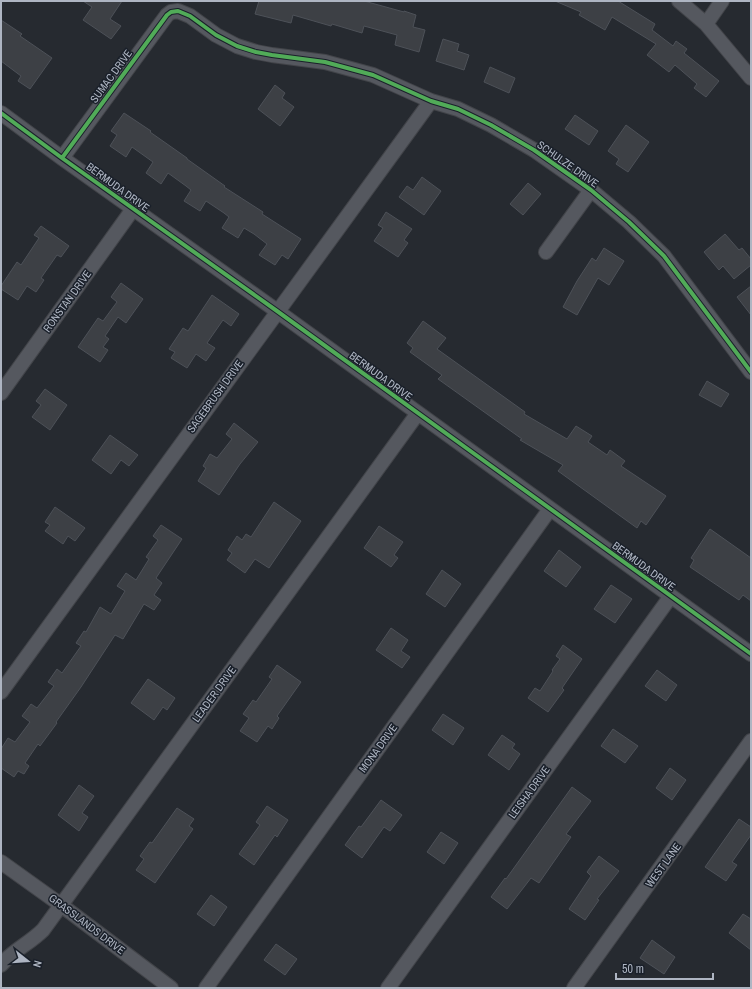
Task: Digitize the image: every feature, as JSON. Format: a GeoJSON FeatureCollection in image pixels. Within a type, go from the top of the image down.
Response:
{"type":"FeatureCollection","features":[{"type":"Feature","properties":{"kind":"street"},"geometry":{"type":"LineString","coordinates":[[679,1],[706,24],[751,78]]}},
{"type":"Feature","properties":{"kind":"street"},"geometry":{"type":"LineString","coordinates":[[706,24],[722,1]]}},
{"type":"Feature","properties":{"kind":"street","name":"SCHULZE DRIVE"},"geometry":{"type":"LineString","coordinates":[[178,11],[190,16],[216,35],[237,46],[272,56],[325,62],[373,75],[431,101],[458,109],[534,150],[591,190],[629,222],[664,256],[751,372]]}},
{"type":"Feature","properties":{"kind":"street","name":"SUMAC DRIVE"},"geometry":{"type":"LineString","coordinates":[[62,158],[166,15],[170,12],[178,11]]}},
{"type":"Feature","properties":{"kind":"street","name":"SAGEBRUSH DRIVE"},"geometry":{"type":"LineString","coordinates":[[1,692],[431,101]]}},
{"type":"Feature","properties":{"kind":"street","name":"BERMUDA DRIVE"},"geometry":{"type":"LineString","coordinates":[[1,112],[62,158],[277,311],[751,654]]}},
{"type":"Feature","properties":{"kind":"street"},"geometry":{"type":"LineString","coordinates":[[546,252],[591,190]]}},
{"type":"Feature","properties":{"kind":"street","name":"RONSTAN DRIVE"},"geometry":{"type":"LineString","coordinates":[[1,393],[133,209]]}},
{"type":"Feature","properties":{"kind":"street","name":"LEADER DRIVE"},"geometry":{"type":"LineString","coordinates":[[1,964],[8,956],[34,940],[62,905],[418,414]]}},
{"type":"Feature","properties":{"kind":"street","name":"MONA DRIVE"},"geometry":{"type":"LineString","coordinates":[[206,988],[550,508]]}},
{"type":"Feature","properties":{"kind":"street","name":"LEISHA DRIVE"},"geometry":{"type":"LineString","coordinates":[[388,988],[671,596]]}},
{"type":"Feature","properties":{"kind":"street","name":"WEST LANE"},"geometry":{"type":"LineString","coordinates":[[574,988],[751,741]]}},
{"type":"Feature","properties":{"kind":"street","name":"GRASSLANDS DRIVE"},"geometry":{"type":"LineString","coordinates":[[1,862],[62,905],[171,988]]}},
{"type":"Feature","properties":{"kind":"building"},"geometry":{"type":"Polygon","coordinates":[[[83,1],[122,1],[110,19],[121,26],[111,39],[83,20],[92,7],[83,1]]]}},
{"type":"Feature","properties":{"kind":"building"},"geometry":{"type":"Polygon","coordinates":[[[259,1],[364,1],[416,15],[413,27],[425,30],[419,52],[395,45],[397,35],[364,26],[362,33],[293,15],[291,23],[255,14],[259,1]]]}},
{"type":"Feature","properties":{"kind":"building"},"geometry":{"type":"Polygon","coordinates":[[[555,1],[618,1],[655,24],[652,30],[673,46],[676,41],[687,49],[684,53],[719,81],[706,97],[694,88],[697,84],[675,65],[669,72],[647,55],[656,44],[612,17],[605,30],[579,15],[581,12],[555,1]]]}},
{"type":"Feature","properties":{"kind":"building"},"geometry":{"type":"Polygon","coordinates":[[[1,20],[22,34],[20,36],[52,58],[30,89],[18,81],[21,76],[1,61],[1,20]]]}},
{"type":"Feature","properties":{"kind":"building"},"geometry":{"type":"Polygon","coordinates":[[[443,39],[459,44],[457,51],[469,55],[464,70],[436,61],[443,39]]]}},
{"type":"Feature","properties":{"kind":"building"},"geometry":{"type":"Polygon","coordinates":[[[490,67],[515,78],[509,93],[484,82],[490,67]]]}},
{"type":"Feature","properties":{"kind":"building"},"geometry":{"type":"Polygon","coordinates":[[[275,85],[285,93],[282,98],[294,107],[280,126],[258,109],[275,85]]]}},
{"type":"Feature","properties":{"kind":"building"},"geometry":{"type":"Polygon","coordinates":[[[124,113],[151,131],[150,132],[225,186],[224,187],[301,239],[288,259],[282,255],[275,265],[259,255],[267,244],[254,234],[244,228],[238,238],[222,228],[229,217],[224,213],[206,201],[200,211],[184,201],[191,190],[168,173],[161,184],[146,173],[153,162],[132,147],[126,157],[110,146],[117,135],[111,131],[124,113]]]}},
{"type":"Feature","properties":{"kind":"building"},"geometry":{"type":"Polygon","coordinates":[[[575,115],[598,131],[589,145],[565,129],[575,115]]]}},
{"type":"Feature","properties":{"kind":"building"},"geometry":{"type":"Polygon","coordinates":[[[626,125],[649,142],[628,172],[616,164],[619,159],[608,151],[626,125]]]}},
{"type":"Feature","properties":{"kind":"building"},"geometry":{"type":"Polygon","coordinates":[[[422,177],[441,191],[424,215],[399,197],[407,186],[413,190],[422,177]]]}},
{"type":"Feature","properties":{"kind":"building"},"geometry":{"type":"Polygon","coordinates":[[[528,183],[541,194],[523,215],[510,204],[528,183]]]}},
{"type":"Feature","properties":{"kind":"building"},"geometry":{"type":"Polygon","coordinates":[[[386,212],[412,229],[404,240],[408,243],[398,257],[374,241],[383,228],[378,225],[386,212]]]}},
{"type":"Feature","properties":{"kind":"building"},"geometry":{"type":"Polygon","coordinates":[[[41,226],[69,246],[61,257],[57,255],[41,278],[44,280],[36,292],[27,286],[18,300],[1,289],[1,286],[17,262],[21,265],[39,238],[34,235],[41,226]]]}},
{"type":"Feature","properties":{"kind":"building"},"geometry":{"type":"Polygon","coordinates":[[[725,234],[739,250],[742,248],[751,259],[751,265],[734,279],[723,266],[719,270],[704,252],[725,234]]]}},
{"type":"Feature","properties":{"kind":"building"},"geometry":{"type":"Polygon","coordinates":[[[604,248],[624,261],[609,285],[598,278],[577,315],[563,307],[592,258],[596,261],[604,248]]]}},
{"type":"Feature","properties":{"kind":"building"},"geometry":{"type":"Polygon","coordinates":[[[121,283],[143,299],[126,323],[118,317],[105,336],[109,339],[103,347],[108,350],[100,362],[78,347],[98,318],[103,321],[117,302],[111,297],[121,283]]]}},
{"type":"Feature","properties":{"kind":"building"},"geometry":{"type":"Polygon","coordinates":[[[751,286],[751,315],[737,297],[751,286]]]}},
{"type":"Feature","properties":{"kind":"building"},"geometry":{"type":"Polygon","coordinates":[[[212,295],[239,314],[231,326],[223,320],[207,343],[215,348],[206,361],[196,354],[187,368],[171,358],[175,352],[169,349],[183,328],[188,331],[212,295]]]}},
{"type":"Feature","properties":{"kind":"building"},"geometry":{"type":"Polygon","coordinates":[[[423,321],[446,338],[437,349],[525,412],[524,414],[567,439],[576,426],[592,436],[588,442],[607,455],[610,450],[625,461],[621,466],[666,496],[646,525],[641,521],[637,528],[558,471],[563,465],[520,440],[522,439],[438,379],[442,375],[410,352],[413,348],[407,343],[423,321]]]}},
{"type":"Feature","properties":{"kind":"building"},"geometry":{"type":"Polygon","coordinates":[[[707,381],[729,394],[721,407],[699,395],[707,381]]]}},
{"type":"Feature","properties":{"kind":"building"},"geometry":{"type":"Polygon","coordinates":[[[45,389],[67,405],[50,430],[32,417],[41,405],[36,401],[45,389]]]}},
{"type":"Feature","properties":{"kind":"building"},"geometry":{"type":"Polygon","coordinates":[[[234,423],[258,442],[240,464],[219,495],[198,481],[206,468],[203,466],[210,454],[217,458],[232,439],[226,434],[234,423]]]}},
{"type":"Feature","properties":{"kind":"building"},"geometry":{"type":"Polygon","coordinates":[[[110,435],[138,455],[129,466],[121,460],[111,474],[92,460],[110,435]]]}},
{"type":"Feature","properties":{"kind":"building"},"geometry":{"type":"Polygon","coordinates":[[[274,502],[301,521],[269,568],[255,559],[245,573],[227,560],[232,553],[228,550],[237,536],[242,540],[246,534],[251,537],[274,502]]]}},
{"type":"Feature","properties":{"kind":"building"},"geometry":{"type":"Polygon","coordinates":[[[55,507],[85,528],[75,541],[68,536],[63,544],[45,531],[50,525],[45,522],[55,507]]]}},
{"type":"Feature","properties":{"kind":"building"},"geometry":{"type":"Polygon","coordinates":[[[161,525],[182,539],[156,578],[162,583],[154,595],[161,600],[154,610],[144,604],[123,639],[115,635],[56,722],[57,723],[40,746],[38,744],[25,763],[29,766],[24,774],[18,771],[14,777],[1,768],[1,749],[8,738],[15,742],[30,722],[22,716],[31,704],[37,708],[54,686],[48,682],[57,669],[62,673],[81,646],[76,643],[84,631],[86,632],[100,607],[111,614],[125,591],[117,586],[126,573],[136,580],[149,559],[146,557],[158,540],[153,536],[161,525]]]}},
{"type":"Feature","properties":{"kind":"building"},"geometry":{"type":"Polygon","coordinates":[[[379,526],[403,542],[394,555],[398,558],[391,567],[364,548],[379,526]]]}},
{"type":"Feature","properties":{"kind":"building"},"geometry":{"type":"Polygon","coordinates":[[[710,529],[751,558],[751,601],[743,595],[739,600],[690,567],[694,560],[691,558],[710,529]]]}},
{"type":"Feature","properties":{"kind":"building"},"geometry":{"type":"Polygon","coordinates":[[[559,550],[581,567],[566,587],[544,571],[559,550]]]}},
{"type":"Feature","properties":{"kind":"building"},"geometry":{"type":"Polygon","coordinates":[[[442,570],[461,584],[445,607],[426,594],[442,570]]]}},
{"type":"Feature","properties":{"kind":"building"},"geometry":{"type":"Polygon","coordinates":[[[611,585],[632,599],[615,623],[594,609],[611,585]]]}},
{"type":"Feature","properties":{"kind":"building"},"geometry":{"type":"Polygon","coordinates":[[[391,628],[408,640],[401,651],[410,657],[402,668],[376,650],[391,628]]]}},
{"type":"Feature","properties":{"kind":"building"},"geometry":{"type":"Polygon","coordinates":[[[563,645],[582,659],[562,688],[564,690],[548,712],[528,698],[535,688],[540,691],[560,659],[556,656],[563,645]]]}},
{"type":"Feature","properties":{"kind":"building"},"geometry":{"type":"Polygon","coordinates":[[[277,665],[301,682],[277,716],[279,718],[272,729],[268,726],[257,742],[240,731],[249,718],[243,714],[253,700],[256,702],[272,679],[269,677],[277,665]]]}},
{"type":"Feature","properties":{"kind":"building"},"geometry":{"type":"Polygon","coordinates":[[[657,670],[677,685],[666,701],[645,686],[657,670]]]}},
{"type":"Feature","properties":{"kind":"building"},"geometry":{"type":"Polygon","coordinates":[[[148,679],[175,698],[167,710],[163,707],[154,720],[131,703],[148,679]]]}},
{"type":"Feature","properties":{"kind":"building"},"geometry":{"type":"Polygon","coordinates":[[[443,714],[464,728],[453,745],[432,730],[443,714]]]}},
{"type":"Feature","properties":{"kind":"building"},"geometry":{"type":"Polygon","coordinates":[[[613,729],[638,746],[625,763],[601,746],[613,729]]]}},
{"type":"Feature","properties":{"kind":"building"},"geometry":{"type":"Polygon","coordinates":[[[502,735],[515,744],[512,748],[520,754],[509,770],[488,755],[502,735]]]}},
{"type":"Feature","properties":{"kind":"building"},"geometry":{"type":"Polygon","coordinates":[[[670,768],[686,780],[672,800],[656,788],[670,768]]]}},
{"type":"Feature","properties":{"kind":"building"},"geometry":{"type":"Polygon","coordinates":[[[79,785],[94,796],[82,813],[88,817],[79,831],[58,815],[79,785]]]}},
{"type":"Feature","properties":{"kind":"building"},"geometry":{"type":"Polygon","coordinates":[[[572,787],[591,801],[566,834],[571,837],[539,883],[531,878],[507,909],[491,897],[505,878],[506,879],[572,787]]]}},
{"type":"Feature","properties":{"kind":"building"},"geometry":{"type":"Polygon","coordinates":[[[381,800],[402,815],[390,831],[384,827],[362,858],[345,845],[359,826],[361,827],[381,800]]]}},
{"type":"Feature","properties":{"kind":"building"},"geometry":{"type":"Polygon","coordinates":[[[267,806],[288,820],[277,837],[275,835],[254,865],[239,854],[260,825],[256,822],[267,806]]]}},
{"type":"Feature","properties":{"kind":"building"},"geometry":{"type":"Polygon","coordinates":[[[177,808],[194,819],[189,826],[193,829],[155,883],[136,870],[144,859],[140,856],[150,842],[152,843],[177,808]]]}},
{"type":"Feature","properties":{"kind":"building"},"geometry":{"type":"Polygon","coordinates":[[[739,819],[751,827],[751,835],[732,862],[737,865],[726,881],[705,867],[739,819]]]}},
{"type":"Feature","properties":{"kind":"building"},"geometry":{"type":"Polygon","coordinates":[[[441,832],[458,843],[444,864],[427,852],[441,832]]]}},
{"type":"Feature","properties":{"kind":"building"},"geometry":{"type":"Polygon","coordinates":[[[599,856],[619,871],[597,899],[599,900],[585,920],[569,909],[591,876],[587,872],[599,856]]]}},
{"type":"Feature","properties":{"kind":"building"},"geometry":{"type":"Polygon","coordinates":[[[211,895],[227,907],[214,926],[197,914],[211,895]]]}},
{"type":"Feature","properties":{"kind":"building"},"geometry":{"type":"Polygon","coordinates":[[[743,914],[751,919],[751,950],[729,933],[743,914]]]}},
{"type":"Feature","properties":{"kind":"building"},"geometry":{"type":"Polygon","coordinates":[[[652,940],[675,957],[664,974],[640,958],[652,940]]]}},
{"type":"Feature","properties":{"kind":"building"},"geometry":{"type":"Polygon","coordinates":[[[276,944],[297,959],[285,975],[264,960],[276,944]]]}},
{"type":"Feature","properties":{"kind":"cycle path"},"geometry":{"type":"LineString","coordinates":[[62,158],[167,15],[171,12],[178,11],[190,16],[216,35],[237,46],[272,55],[325,62],[373,75],[431,101],[458,109],[491,125],[534,150],[591,190],[629,222],[664,256],[751,372]]}},
{"type":"Feature","properties":{"kind":"cycle path"},"geometry":{"type":"LineString","coordinates":[[1,113],[751,654]]}}]}
